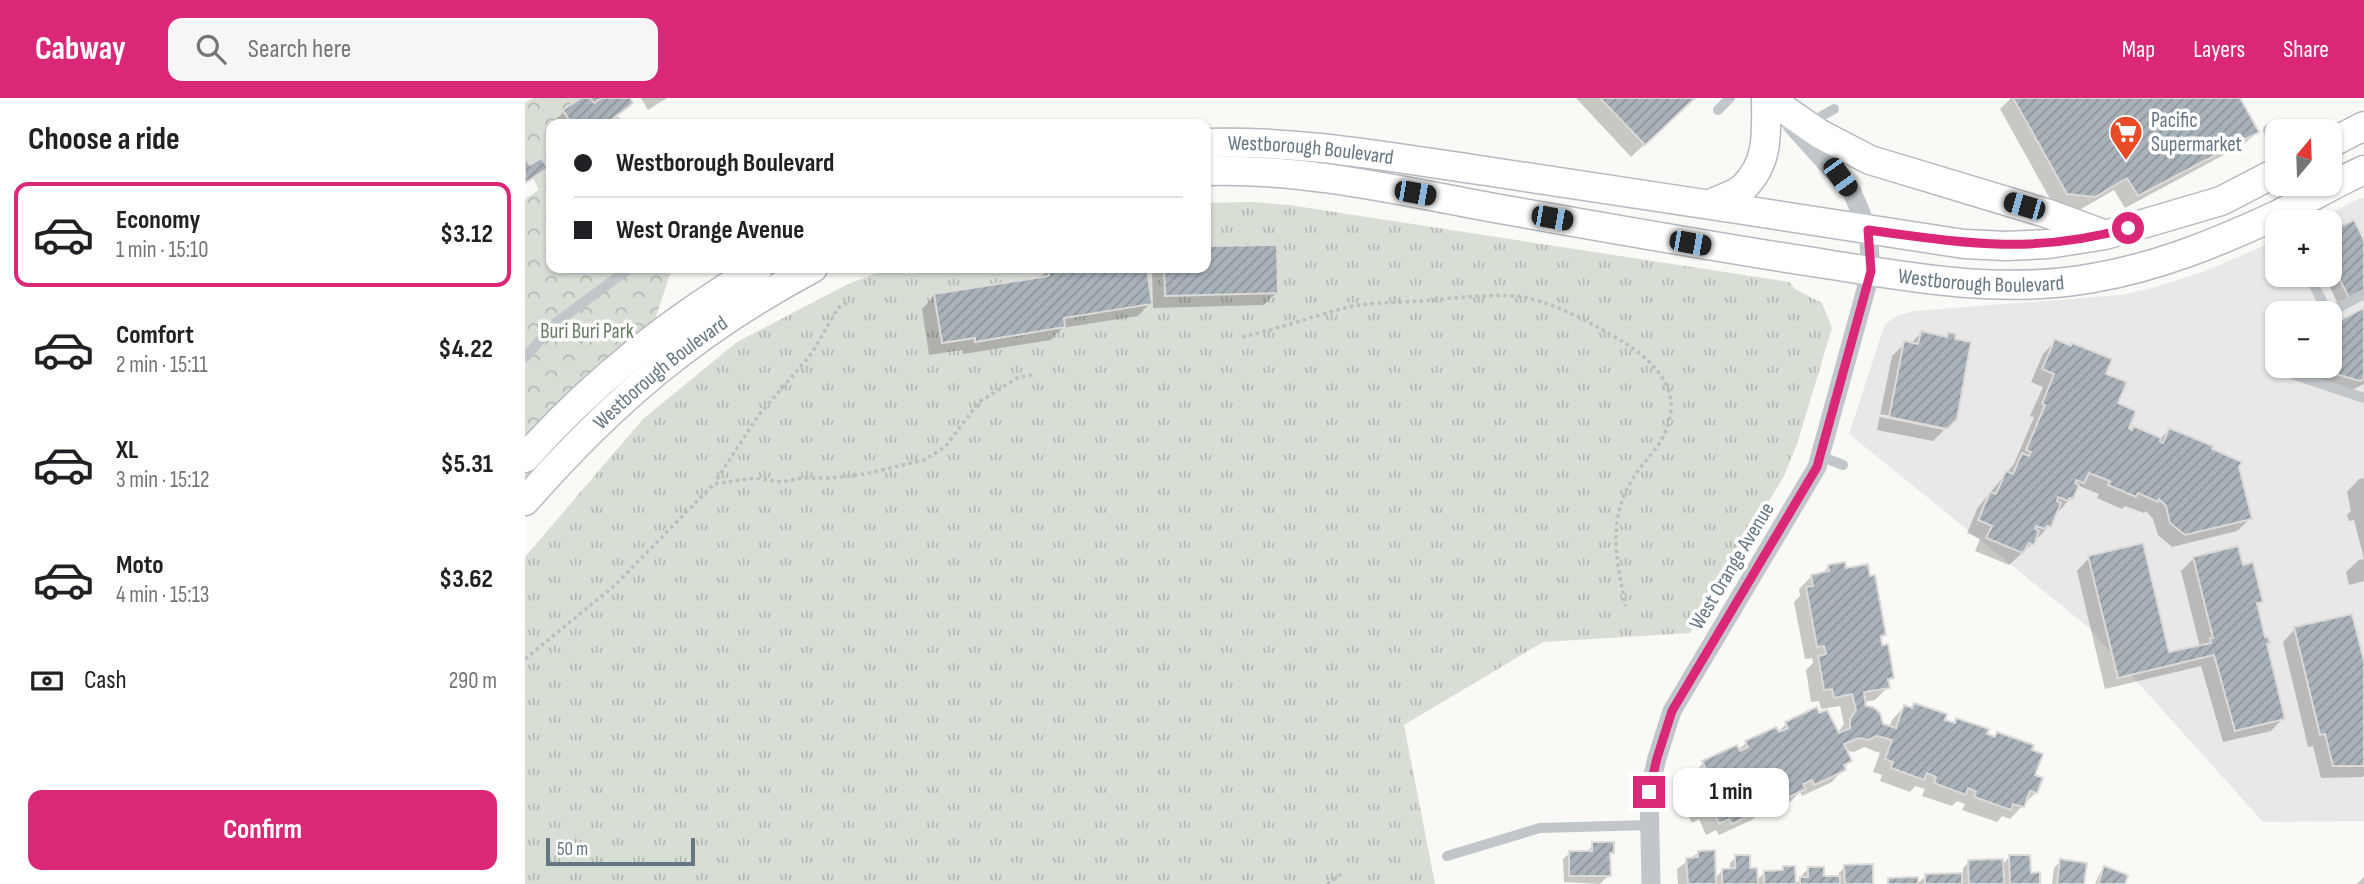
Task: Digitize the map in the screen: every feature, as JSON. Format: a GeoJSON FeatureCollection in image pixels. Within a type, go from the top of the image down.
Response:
{"type":"FeatureCollection","features":[{"type":"Feature","properties":{"kind":"main road"},"geometry":{"type":"LineString","coordinates":[[1767,98],[1845,148],[1895,169],[2049,214],[2105,234]]}},
{"type":"Feature","properties":{"kind":"main road"},"geometry":{"type":"LineString","coordinates":[[1710,204],[1744,188],[1759,165],[1766,148],[1767,98]]}},
{"type":"Feature","properties":{"kind":"main road"},"geometry":{"type":"LineString","coordinates":[[2342,137],[2364,126]]}},
{"type":"Feature","properties":{"kind":"main road","name":"Westborough Boulevard"},"geometry":{"type":"LineString","coordinates":[[1211,143],[1315,148],[1710,204],[1964,244],[2006,246],[2048,244],[2105,234],[2221,201],[2265,178]]}},
{"type":"Feature","properties":{"kind":"main road","name":"Westborough Boulevard"},"geometry":{"type":"LineString","coordinates":[[2295,210],[2364,170]]}},
{"type":"Feature","properties":{"kind":"main road","name":"Westborough Boulevard"},"geometry":{"type":"LineString","coordinates":[[1211,171],[1262,172],[1360,183],[1690,243],[1871,271],[1995,285],[2049,284],[2092,278],[2189,253],[2265,224]]}},
{"type":"Feature","properties":{"kind":"main road","name":"Westborough Boulevard"},"geometry":{"type":"LineString","coordinates":[[525,458],[563,416],[638,350],[750,273]]}},
{"type":"Feature","properties":{"kind":"main road","name":"Westborough Boulevard"},"geometry":{"type":"LineString","coordinates":[[525,501],[582,437],[651,374],[735,313],[804,273]]}},
{"type":"Feature","properties":{"kind":"street","name":"West Orange Avenue"},"geometry":{"type":"LineString","coordinates":[[1651,884],[1649,792],[1672,711],[1817,467],[1871,271],[1868,230],[1856,200],[1840,177],[1767,98]]}},
{"type":"Feature","properties":{"kind":"lane"},"geometry":{"type":"LineString","coordinates":[[1718,110],[1730,98]]}},
{"type":"Feature","properties":{"kind":"lane"},"geometry":{"type":"LineString","coordinates":[[1807,125],[1834,109]]}},
{"type":"Feature","properties":{"kind":"lane"},"geometry":{"type":"LineString","coordinates":[[525,358],[558,321],[623,273]]}},
{"type":"Feature","properties":{"kind":"lane"},"geometry":{"type":"LineString","coordinates":[[2315,287],[2328,313],[2364,294]]}},
{"type":"Feature","properties":{"kind":"lane"},"geometry":{"type":"LineString","coordinates":[[2304,378],[2364,398]]}},
{"type":"Feature","properties":{"kind":"lane"},"geometry":{"type":"LineString","coordinates":[[1820,456],[1843,465]]}},
{"type":"Feature","properties":{"kind":"lane"},"geometry":{"type":"LineString","coordinates":[[1447,856],[1540,828],[1649,825]]}},
{"type":"Feature","properties":{"kind":"path"},"geometry":{"type":"LineString","coordinates":[[1241,337],[1353,306],[1452,297],[1515,296],[1536,300],[1584,321],[1637,351],[1656,367],[1667,386],[1672,407],[1667,430],[1628,486],[1614,535],[1616,565],[1626,606]]}},
{"type":"Feature","properties":{"kind":"path"},"geometry":{"type":"LineString","coordinates":[[717,479],[758,416],[812,353],[831,317],[838,308],[848,302]]}},
{"type":"Feature","properties":{"kind":"path"},"geometry":{"type":"LineString","coordinates":[[525,659],[606,594],[715,484],[754,478],[782,482],[865,474],[924,460],[945,447],[979,402],[1017,378],[1035,374]]}},
{"type":"Feature","properties":{"kind":"path"},"geometry":{"type":"LineString","coordinates":[[1327,884],[1343,873]]}},
{"type":"Feature","properties":{"kind":"shaded area"},"geometry":{"type":"Polygon","coordinates":[[[2364,198],[2364,821],[2263,822],[2088,627],[1849,434],[1885,324],[1899,315],[1915,311],[2121,295],[2153,288],[2208,270],[2265,245],[2265,287],[2342,287],[2342,210],[2337,210],[2364,198]]]}},
{"type":"Feature","properties":{"kind":"green space","name":"Buri Buri Park"},"geometry":{"type":"Polygon","coordinates":[[[533,98],[603,98],[621,119],[546,119],[546,273],[670,273],[637,375],[525,491],[525,199],[539,190],[525,162],[525,103],[533,98]]]}},
{"type":"Feature","properties":{"kind":"green space"},"geometry":{"type":"Polygon","coordinates":[[[1211,203],[1289,205],[1789,282],[1795,289],[1822,303],[1832,328],[1797,444],[1784,476],[1690,633],[1543,642],[1404,725],[1435,884],[525,884],[525,557],[643,419],[737,342],[846,285],[876,273],[1211,273],[1211,203]]]}},
{"type":"Feature","properties":{"kind":"building"},"geometry":{"type":"Polygon","coordinates":[[[581,98],[590,98],[594,103],[602,98],[630,98],[633,103],[612,119],[568,119],[563,110],[581,98]]]}},
{"type":"Feature","properties":{"kind":"building"},"geometry":{"type":"Polygon","coordinates":[[[1600,98],[1695,98],[1645,145],[1600,98]]]}},
{"type":"Feature","properties":{"kind":"building","name":"Pacific Supermarket"},"geometry":{"type":"Polygon","coordinates":[[[2013,98],[2240,98],[2259,132],[2138,196],[2127,178],[2095,197],[2067,194],[2013,98]]]}},
{"type":"Feature","properties":{"kind":"building"},"geometry":{"type":"Polygon","coordinates":[[[525,157],[530,165],[541,158],[546,169],[525,183],[525,157]]]}},
{"type":"Feature","properties":{"kind":"building"},"geometry":{"type":"Polygon","coordinates":[[[2354,220],[2364,240],[2364,293],[2350,300],[2342,284],[2342,226],[2354,220]]]}},
{"type":"Feature","properties":{"kind":"building"},"geometry":{"type":"Polygon","coordinates":[[[1277,245],[1278,293],[1165,296],[1164,273],[1211,273],[1211,246],[1277,245]]]}},
{"type":"Feature","properties":{"kind":"building"},"geometry":{"type":"Polygon","coordinates":[[[1049,273],[1148,273],[1152,304],[1064,318],[1065,327],[975,342],[975,338],[942,343],[934,294],[1049,276],[1049,273]]]}},
{"type":"Feature","properties":{"kind":"building"},"geometry":{"type":"Polygon","coordinates":[[[2364,308],[2364,379],[2360,381],[2342,376],[2342,319],[2364,308]]]}},
{"type":"Feature","properties":{"kind":"building"},"geometry":{"type":"Polygon","coordinates":[[[1921,331],[1947,337],[1948,332],[1956,334],[1955,339],[1971,342],[1957,419],[1947,429],[1889,417],[1904,341],[1918,344],[1921,331]]]}},
{"type":"Feature","properties":{"kind":"building"},"geometry":{"type":"Polygon","coordinates":[[[2055,339],[2112,359],[2106,374],[2127,382],[2118,403],[2136,411],[2129,428],[2132,430],[2133,426],[2161,438],[2163,443],[2169,428],[2213,446],[2212,449],[2242,462],[2239,467],[2252,519],[2185,535],[2170,523],[2166,506],[2159,499],[2158,502],[2138,493],[2136,497],[2108,485],[2110,481],[2089,473],[2084,483],[2076,480],[2075,483],[2079,485],[2073,499],[2069,498],[2068,501],[2058,497],[2057,501],[2061,503],[2051,527],[2047,526],[2045,529],[2036,526],[2035,529],[2039,531],[2034,545],[2029,543],[2023,553],[1986,538],[1992,526],[1978,520],[1990,492],[1996,494],[2006,471],[2013,474],[2022,453],[2029,456],[2031,452],[2026,450],[2045,405],[2042,404],[2054,374],[2042,369],[2055,339]]]}},
{"type":"Feature","properties":{"kind":"building"},"geometry":{"type":"Polygon","coordinates":[[[2143,543],[2169,652],[2211,643],[2210,638],[2213,638],[2193,557],[2238,546],[2243,565],[2253,562],[2263,602],[2257,603],[2265,637],[2268,637],[2270,643],[2267,644],[2285,719],[2235,731],[2214,655],[2118,678],[2088,556],[2143,543]]]}},
{"type":"Feature","properties":{"kind":"building"},"geometry":{"type":"Polygon","coordinates":[[[1845,562],[1846,568],[1868,564],[1870,576],[1875,575],[1886,635],[1881,636],[1882,645],[1888,644],[1894,678],[1888,679],[1890,688],[1864,692],[1866,706],[1873,707],[1880,713],[1883,724],[1896,728],[1904,705],[1912,708],[1914,703],[1947,714],[1945,720],[1955,723],[1956,718],[1989,729],[1987,734],[1995,737],[1997,732],[2034,745],[2032,750],[2043,754],[2035,775],[2043,778],[2037,793],[2030,791],[2024,807],[2013,804],[2011,810],[1974,797],[1976,791],[1968,788],[1966,795],[1934,783],[1936,777],[1927,773],[1924,780],[1891,768],[1893,762],[1885,759],[1892,740],[1877,736],[1868,740],[1859,738],[1844,744],[1852,761],[1844,765],[1846,770],[1815,785],[1812,780],[1803,784],[1806,789],[1774,804],[1772,799],[1765,802],[1767,807],[1732,824],[1729,819],[1719,824],[1712,808],[1705,811],[1698,796],[1705,793],[1695,772],[1705,767],[1702,761],[1737,745],[1740,751],[1748,747],[1745,741],[1776,727],[1779,732],[1788,728],[1785,722],[1817,707],[1819,713],[1827,710],[1839,733],[1850,728],[1850,719],[1856,710],[1852,694],[1834,698],[1832,689],[1824,690],[1818,656],[1826,654],[1824,646],[1817,647],[1806,587],[1813,586],[1811,575],[1829,571],[1828,565],[1845,562]]]}},
{"type":"Feature","properties":{"kind":"building"},"geometry":{"type":"Polygon","coordinates":[[[2352,614],[2364,661],[2364,766],[2333,766],[2325,734],[2320,735],[2294,627],[2352,614]]]}},
{"type":"Feature","properties":{"kind":"building"},"geometry":{"type":"Polygon","coordinates":[[[1592,842],[1614,842],[1614,853],[1610,853],[1611,876],[1569,876],[1569,851],[1592,851],[1592,842]]]}},
{"type":"Feature","properties":{"kind":"building"},"geometry":{"type":"Polygon","coordinates":[[[1715,850],[1716,884],[1688,884],[1686,858],[1698,857],[1698,851],[1715,850]]]}},
{"type":"Feature","properties":{"kind":"building"},"geometry":{"type":"Polygon","coordinates":[[[1735,855],[1750,855],[1750,868],[1757,868],[1758,884],[1722,884],[1722,869],[1735,868],[1735,855]]]}},
{"type":"Feature","properties":{"kind":"building"},"geometry":{"type":"Polygon","coordinates":[[[2009,855],[2030,855],[2031,873],[2040,872],[2040,884],[2010,884],[2009,855]]]}},
{"type":"Feature","properties":{"kind":"building"},"geometry":{"type":"Polygon","coordinates":[[[2003,859],[2004,884],[1969,884],[1968,860],[2003,859]]]}},
{"type":"Feature","properties":{"kind":"building"},"geometry":{"type":"Polygon","coordinates":[[[2060,859],[2087,863],[2084,884],[2057,884],[2060,859]]]}},
{"type":"Feature","properties":{"kind":"building"},"geometry":{"type":"Polygon","coordinates":[[[1873,864],[1873,884],[1845,884],[1844,865],[1873,864]]]}},
{"type":"Feature","properties":{"kind":"building"},"geometry":{"type":"Polygon","coordinates":[[[1783,866],[1795,866],[1796,884],[1764,884],[1764,871],[1783,870],[1783,866]]]}},
{"type":"Feature","properties":{"kind":"building"},"geometry":{"type":"Polygon","coordinates":[[[2104,866],[2128,875],[2125,884],[2098,884],[2104,866]]]}},
{"type":"Feature","properties":{"kind":"building"},"geometry":{"type":"Polygon","coordinates":[[[1808,867],[1824,867],[1824,876],[1840,876],[1840,884],[1800,884],[1800,877],[1808,877],[1808,867]]]}},
{"type":"Feature","properties":{"kind":"building"},"geometry":{"type":"Polygon","coordinates":[[[1962,873],[1962,884],[1925,884],[1925,874],[1962,873]]]}},
{"type":"Feature","properties":{"kind":"building"},"geometry":{"type":"Polygon","coordinates":[[[1918,877],[1918,884],[1888,884],[1888,878],[1918,877]]]}},
{"type":"Feature","properties":{"kind":"place","name":"Pacific Supermarket"},"geometry":{"type":"Point","coordinates":[2126,162]}},
{"type":"Feature","properties":{"kind":"route"},"geometry":{"type":"LineString","coordinates":[[1649,792],[1672,711],[1817,467],[1871,271],[1868,230],[1964,244],[2006,246],[2048,244],[2128,228]]}}]}
